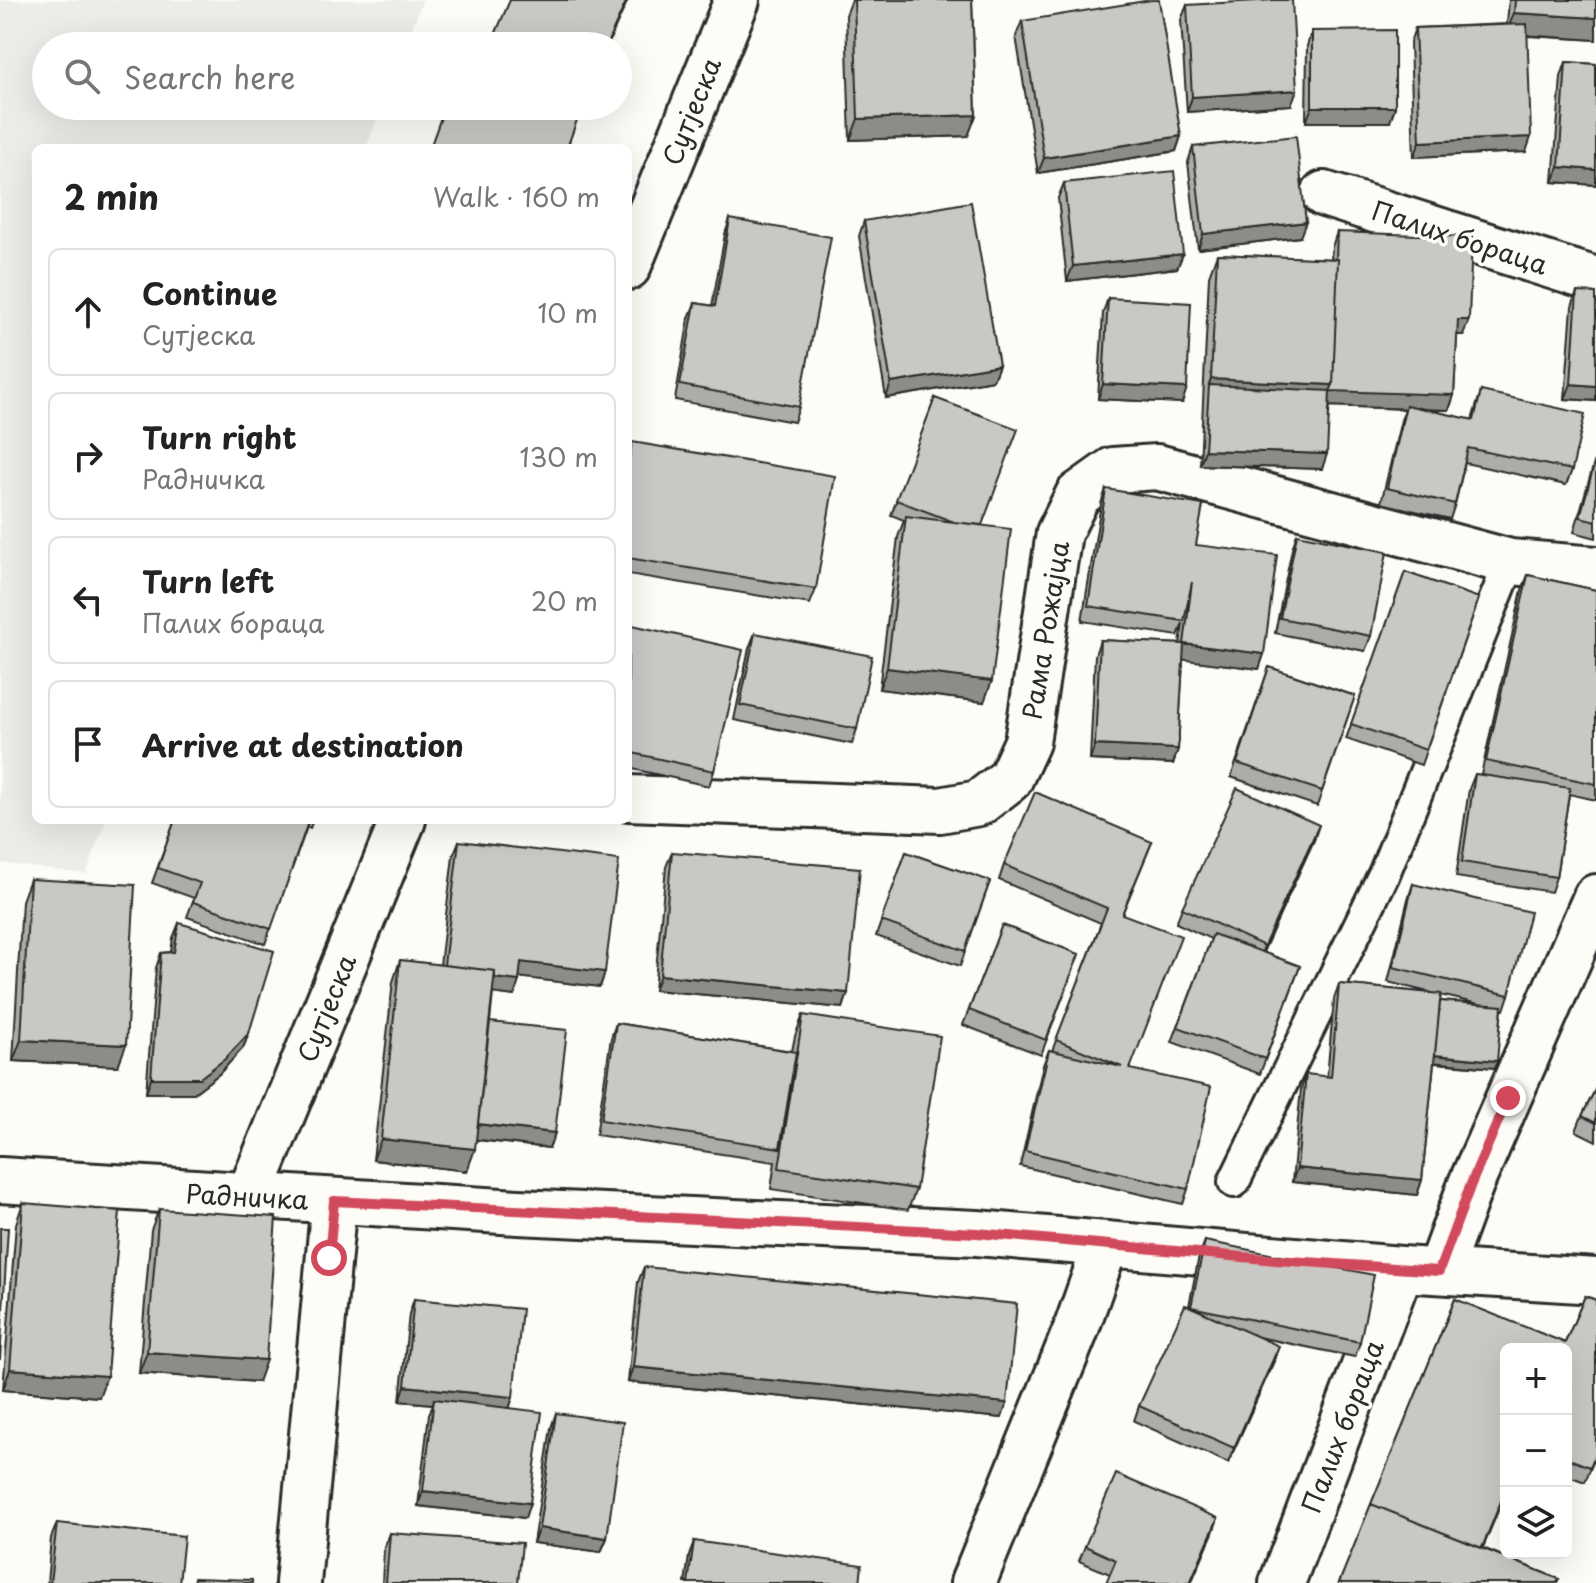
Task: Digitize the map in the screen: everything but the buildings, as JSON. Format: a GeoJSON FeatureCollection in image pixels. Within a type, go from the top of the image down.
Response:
{"type":"FeatureCollection","features":[{"type":"Feature","properties":{"kind":"street","name":"Сутјеска"},"geometry":{"type":"LineString","coordinates":[[632,257],[737,0]]}},
{"type":"Feature","properties":{"kind":"street","name":"Палих бораца"},"geometry":{"type":"LineString","coordinates":[[1324,194],[1596,280]]}},
{"type":"Feature","properties":{"kind":"street","name":"Рама Рожајца"},"geometry":{"type":"LineString","coordinates":[[632,798],[940,810],[979,803],[1010,779],[1027,742],[1059,533],[1078,495],[1113,470],[1157,467],[1510,562],[1596,569]]}},
{"type":"Feature","properties":{"kind":"street","name":"Сутјеска"},"geometry":{"type":"LineString","coordinates":[[249,1196],[401,824]]}},
{"type":"Feature","properties":{"kind":"street","name":"Палих бораца"},"geometry":{"type":"LineString","coordinates":[[1282,1583],[1420,1270],[1471,1184],[1596,897]]}},
{"type":"Feature","properties":{"kind":"street","name":"Радничка"},"geometry":{"type":"LineString","coordinates":[[0,1180],[334,1201],[977,1233],[1420,1270],[1596,1281]]}},
{"type":"Feature","properties":{"kind":"street"},"geometry":{"type":"LineString","coordinates":[[298,1583],[334,1201]]}},
{"type":"Feature","properties":{"kind":"street"},"geometry":{"type":"LineString","coordinates":[[973,1583],[1075,1332],[1106,1244]]}},
{"type":"Feature","properties":{"kind":"lane"},"geometry":{"type":"LineString","coordinates":[[1234,1182],[1384,874],[1510,562]]}},
{"type":"Feature","properties":{"kind":"shaded area"},"geometry":{"type":"Polygon","coordinates":[[[0,0],[423,0],[410,32],[32,32],[32,120],[377,120],[368,144],[32,144],[32,824],[105,824],[86,874],[0,863],[0,0]]]}},
{"type":"Feature","properties":{"kind":"route"},"geometry":{"type":"LineString","coordinates":[[329,1258],[334,1201],[977,1233],[1439,1271],[1471,1184],[1508,1098]]}}]}
